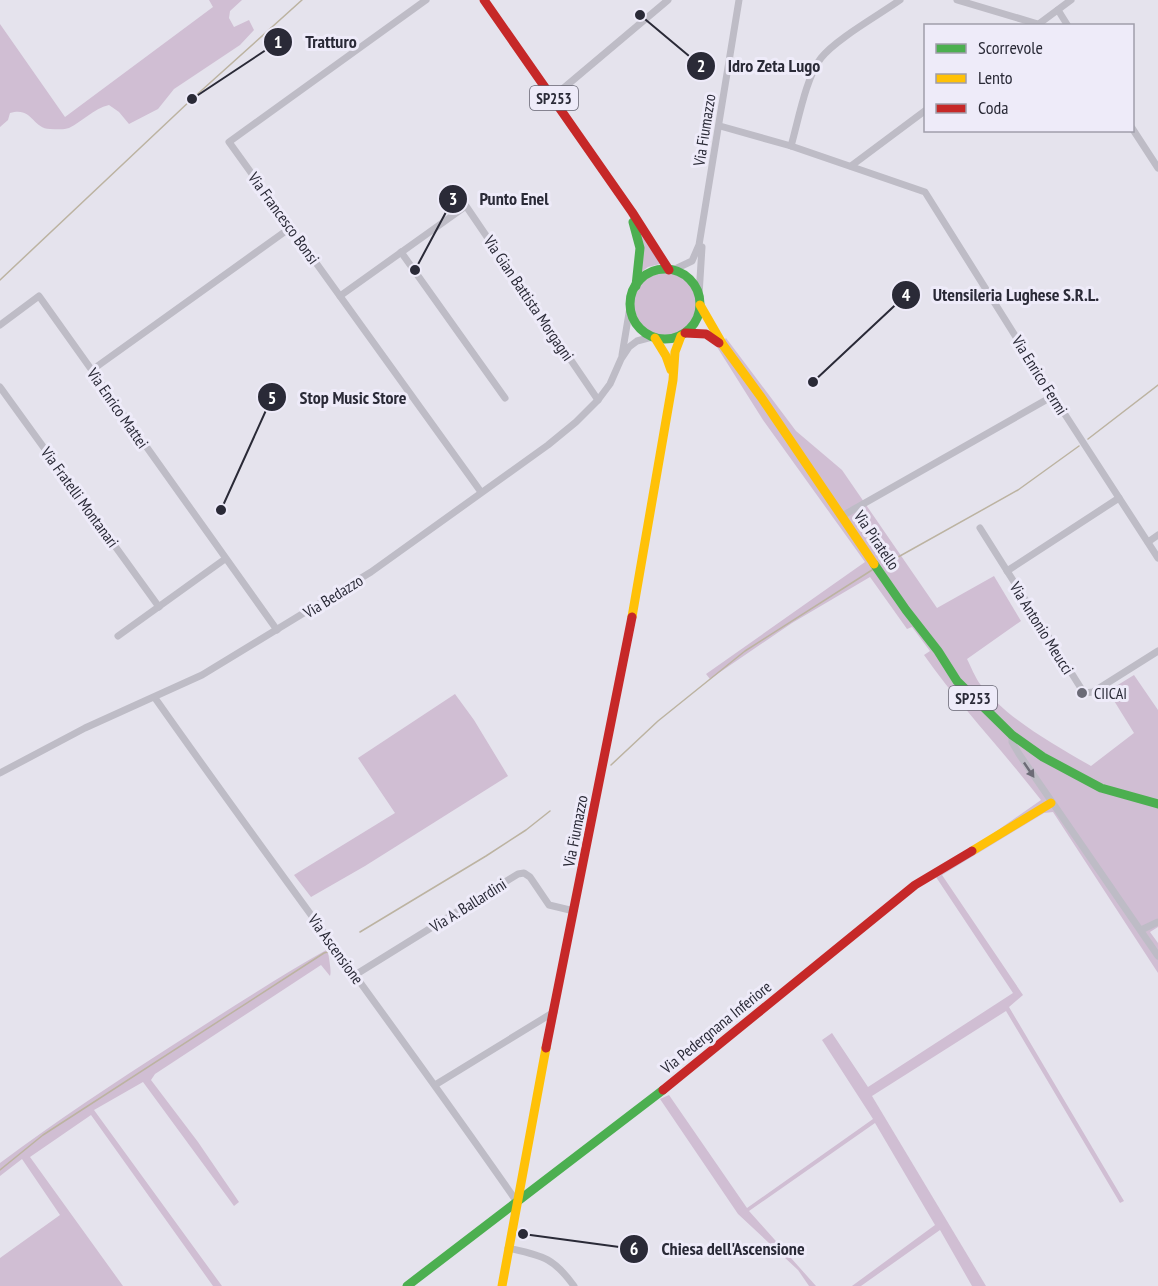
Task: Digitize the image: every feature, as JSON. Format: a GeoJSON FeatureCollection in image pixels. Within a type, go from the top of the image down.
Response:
{"type":"FeatureCollection","features":[{"type":"Feature","properties":{"kind":"street","name":"Via Francesco Bonsi"},"geometry":{"type":"LineString","coordinates":[[426,0],[229,142],[481,492]]}},
{"type":"Feature","properties":{"kind":"street","name":"SP253"},"geometry":{"type":"LineString","coordinates":[[484,0],[553,97],[659,257],[671,270],[687,277],[696,288],[700,300]]}},
{"type":"Feature","properties":{"kind":"street"},"geometry":{"type":"LineString","coordinates":[[553,97],[668,0]]}},
{"type":"Feature","properties":{"kind":"street","name":"Via Fiumazzo"},"geometry":{"type":"LineString","coordinates":[[700,300],[703,229],[739,0]]}},
{"type":"Feature","properties":{"kind":"street"},"geometry":{"type":"LineString","coordinates":[[790,146],[812,75],[821,58],[838,43],[900,0]]}},
{"type":"Feature","properties":{"kind":"street"},"geometry":{"type":"LineString","coordinates":[[957,0],[1034,24]]}},
{"type":"Feature","properties":{"kind":"street"},"geometry":{"type":"LineString","coordinates":[[1038,24],[1071,0]]}},
{"type":"Feature","properties":{"kind":"street"},"geometry":{"type":"LineString","coordinates":[[1058,10],[1067,24]]}},
{"type":"Feature","properties":{"kind":"street"},"geometry":{"type":"LineString","coordinates":[[852,166],[924,112]]}},
{"type":"Feature","properties":{"kind":"street","name":"Via Enrico Fermi"},"geometry":{"type":"LineString","coordinates":[[720,126],[790,146],[925,192],[1158,558]]}},
{"type":"Feature","properties":{"kind":"street"},"geometry":{"type":"LineString","coordinates":[[1134,131],[1158,168]]}},
{"type":"Feature","properties":{"kind":"street","name":"SP253"},"geometry":{"type":"LineString","coordinates":[[621,198],[639,238],[636,286],[631,296],[630,307]]}},
{"type":"Feature","properties":{"kind":"street","name":"Via Gian Battista Morgagni"},"geometry":{"type":"LineString","coordinates":[[340,296],[466,206],[598,400]]}},
{"type":"Feature","properties":{"kind":"street"},"geometry":{"type":"LineString","coordinates":[[92,370],[290,228]]}},
{"type":"Feature","properties":{"kind":"street","name":"Via Fiumazzo"},"geometry":{"type":"LineString","coordinates":[[671,270],[689,263],[694,258],[703,229]]}},
{"type":"Feature","properties":{"kind":"street"},"geometry":{"type":"LineString","coordinates":[[401,252],[505,398]]}},
{"type":"Feature","properties":{"kind":"street"},"geometry":{"type":"LineString","coordinates":[[636,286],[654,271],[671,270]]}},
{"type":"Feature","properties":{"kind":"street","name":"Via Enrico Mattei"},"geometry":{"type":"LineString","coordinates":[[0,325],[39,296],[277,630]]}},
{"type":"Feature","properties":{"kind":"street"},"geometry":{"type":"LineString","coordinates":[[683,334],[698,318],[700,300]]}},
{"type":"Feature","properties":{"kind":"street","name":"Via Piratello"},"geometry":{"type":"LineString","coordinates":[[700,300],[728,352],[957,681],[1012,735],[1043,757],[1101,788],[1158,804]]}},
{"type":"Feature","properties":{"kind":"street"},"geometry":{"type":"LineString","coordinates":[[630,307],[635,322],[642,331],[653,337]]}},
{"type":"Feature","properties":{"kind":"street","name":"Via Bedazzo"},"geometry":{"type":"LineString","coordinates":[[0,773],[85,728],[202,675],[371,572],[548,445],[576,422],[610,384],[621,359],[630,307]]}},
{"type":"Feature","properties":{"kind":"street","name":"SP253"},"geometry":{"type":"LineString","coordinates":[[653,337],[664,339],[683,334]]}},
{"type":"Feature","properties":{"kind":"street","name":"Via Fiumazzo"},"geometry":{"type":"LineString","coordinates":[[502,1286],[643,563],[673,380],[675,352],[683,334]]}},
{"type":"Feature","properties":{"kind":"street","name":"Via Piratello"},"geometry":{"type":"LineString","coordinates":[[683,334],[712,336],[728,352]]}},
{"type":"Feature","properties":{"kind":"street","name":"Via Fiumazzo"},"geometry":{"type":"LineString","coordinates":[[653,337],[666,356],[673,380]]}},
{"type":"Feature","properties":{"kind":"street","name":"Via Bedazzo"},"geometry":{"type":"LineString","coordinates":[[621,359],[633,344],[653,337]]}},
{"type":"Feature","properties":{"kind":"street","name":"Via Fratelli Montanari"},"geometry":{"type":"LineString","coordinates":[[0,387],[159,607]]}},
{"type":"Feature","properties":{"kind":"street"},"geometry":{"type":"LineString","coordinates":[[843,516],[1053,396]]}},
{"type":"Feature","properties":{"kind":"street","name":"Via Antonio Meucci"},"geometry":{"type":"LineString","coordinates":[[1119,498],[1007,571],[1084,693],[1093,692],[1158,651]]}},
{"type":"Feature","properties":{"kind":"street"},"geometry":{"type":"LineString","coordinates":[[980,528],[1007,571]]}},
{"type":"Feature","properties":{"kind":"street"},"geometry":{"type":"LineString","coordinates":[[1148,542],[1158,535]]}},
{"type":"Feature","properties":{"kind":"street"},"geometry":{"type":"LineString","coordinates":[[118,636],[225,558]]}},
{"type":"Feature","properties":{"kind":"street","name":"Via Ascensione"},"geometry":{"type":"LineString","coordinates":[[155,698],[517,1202]]}},
{"type":"Feature","properties":{"kind":"street","name":"Via Piratello"},"geometry":{"type":"LineString","coordinates":[[1012,735],[1012,742],[1051,803],[1158,956]]}},
{"type":"Feature","properties":{"kind":"street","name":"Via Pedergnana Inferiore"},"geometry":{"type":"LineString","coordinates":[[407,1286],[646,1104],[915,885],[1051,803]]}},
{"type":"Feature","properties":{"kind":"street","name":"Via A. Ballardini"},"geometry":{"type":"LineString","coordinates":[[355,975],[518,874],[524,873],[530,877],[549,905],[574,911]]}},
{"type":"Feature","properties":{"kind":"street"},"geometry":{"type":"LineString","coordinates":[[1141,930],[1158,922]]}},
{"type":"Feature","properties":{"kind":"street"},"geometry":{"type":"LineString","coordinates":[[435,1085],[554,1012]]}},
{"type":"Feature","properties":{"kind":"street"},"geometry":{"type":"LineString","coordinates":[[508,1248],[549,1259],[562,1270],[574,1286]]}},
{"type":"Feature","properties":{"kind":"shaded area"},"geometry":{"type":"Polygon","coordinates":[[[209,0],[242,0],[230,11],[229,18],[234,27],[249,20],[254,30],[240,45],[174,89],[158,109],[129,124],[119,112],[109,105],[98,109],[69,128],[60,129],[44,128],[23,112],[17,112],[10,113],[8,120],[0,127],[0,24],[65,117],[213,7],[209,0]]]}},
{"type":"Feature","properties":{"kind":"shaded area"},"geometry":{"type":"Polygon","coordinates":[[[641,233],[660,264],[648,267],[640,273],[641,233]]]}},
{"type":"Feature","properties":{"kind":"shaded area"},"geometry":{"type":"Polygon","coordinates":[[[665,273],[677,275],[687,282],[694,292],[696,304],[694,316],[687,326],[677,333],[665,335],[653,333],[643,326],[636,316],[634,304],[636,292],[643,282],[653,275],[665,273]]]}},
{"type":"Feature","properties":{"kind":"shaded area"},"geometry":{"type":"Polygon","coordinates":[[[726,338],[796,431],[842,470],[937,608],[994,576],[1021,621],[967,659],[980,684],[1003,708],[1031,730],[1091,766],[1134,733],[1108,691],[1134,675],[1158,710],[1158,927],[1150,932],[1158,943],[1158,973],[1053,812],[1044,813],[942,875],[1023,995],[1009,1007],[1124,1201],[1120,1203],[1006,1011],[872,1096],[986,1286],[972,1286],[940,1230],[861,1286],[852,1286],[935,1225],[875,1123],[749,1211],[816,1286],[809,1286],[798,1270],[738,1214],[660,1099],[669,1095],[747,1208],[873,1119],[822,1040],[832,1033],[868,1087],[1013,993],[932,871],[981,842],[1041,800],[938,674],[924,655],[930,651],[912,627],[907,629],[870,577],[792,623],[710,679],[706,674],[865,562],[763,420],[717,347],[726,338]]]}},
{"type":"Feature","properties":{"kind":"shaded area"},"geometry":{"type":"Polygon","coordinates":[[[455,694],[474,720],[508,776],[365,866],[311,897],[294,875],[395,813],[358,758],[455,694]]]}},
{"type":"Feature","properties":{"kind":"shaded area"},"geometry":{"type":"Polygon","coordinates":[[[328,949],[330,976],[321,965],[155,1074],[151,1080],[198,1142],[239,1202],[234,1206],[143,1082],[94,1110],[222,1286],[213,1286],[91,1115],[30,1157],[123,1286],[0,1286],[0,1258],[60,1215],[22,1159],[0,1176],[0,1163],[129,1074],[328,949]]]}},
{"type":"Feature","properties":{"kind":"waterway"},"geometry":{"type":"LineString","coordinates":[[0,280],[192,99],[302,0]]}},
{"type":"Feature","properties":{"kind":"waterway"},"geometry":{"type":"LineString","coordinates":[[1088,439],[1158,385]]}},
{"type":"Feature","properties":{"kind":"waterway"},"geometry":{"type":"LineString","coordinates":[[891,561],[1018,490],[1079,446]]}},
{"type":"Feature","properties":{"kind":"waterway"},"geometry":{"type":"LineString","coordinates":[[611,765],[658,721],[745,651],[872,570]]}},
{"type":"Feature","properties":{"kind":"waterway"},"geometry":{"type":"LineString","coordinates":[[360,932],[486,856],[550,811]]}},
{"type":"Feature","properties":{"kind":"waterway"},"geometry":{"type":"LineString","coordinates":[[0,1170],[43,1135],[324,953],[331,951]]}},
{"type":"Feature","properties":{"kind":"traffic: fast"},"geometry":{"type":"LineString","coordinates":[[633,222],[640,248],[636,286]]}},
{"type":"Feature","properties":{"kind":"traffic: fast"},"geometry":{"type":"LineString","coordinates":[[665,269],[678,272],[690,279],[697,291],[700,304],[697,317],[690,329],[678,336],[665,339],[652,336],[640,329],[633,317],[630,304],[633,291],[640,279],[652,272],[665,269]]}},
{"type":"Feature","properties":{"kind":"traffic: fast"},"geometry":{"type":"LineString","coordinates":[[874,564],[938,651],[957,681],[1012,735],[1043,757],[1101,788],[1158,804]]}},
{"type":"Feature","properties":{"kind":"traffic: fast"},"geometry":{"type":"LineString","coordinates":[[407,1286],[663,1090]]}},
{"type":"Feature","properties":{"kind":"traffic: slow"},"geometry":{"type":"LineString","coordinates":[[700,305],[723,345],[874,564]]}},
{"type":"Feature","properties":{"kind":"traffic: slow"},"geometry":{"type":"LineString","coordinates":[[632,617],[673,380],[675,352],[681,336]]}},
{"type":"Feature","properties":{"kind":"traffic: slow"},"geometry":{"type":"LineString","coordinates":[[655,338],[671,370]]}},
{"type":"Feature","properties":{"kind":"traffic: slow"},"geometry":{"type":"LineString","coordinates":[[972,851],[1051,803]]}},
{"type":"Feature","properties":{"kind":"traffic: slow"},"geometry":{"type":"LineString","coordinates":[[502,1286],[546,1048]]}},
{"type":"Feature","properties":{"kind":"traffic: jam"},"geometry":{"type":"LineString","coordinates":[[484,0],[632,212],[669,270]]}},
{"type":"Feature","properties":{"kind":"traffic: jam"},"geometry":{"type":"LineString","coordinates":[[685,333],[706,334],[719,343]]}},
{"type":"Feature","properties":{"kind":"traffic: jam"},"geometry":{"type":"LineString","coordinates":[[546,1048],[632,617]]}},
{"type":"Feature","properties":{"kind":"traffic: jam"},"geometry":{"type":"LineString","coordinates":[[663,1090],[915,885],[972,851]]}},
{"type":"Feature","properties":{"kind":"place","name":"Idro Zeta Lugo"},"geometry":{"type":"Point","coordinates":[640,15]}},
{"type":"Feature","properties":{"kind":"place","name":"Tratturo"},"geometry":{"type":"Point","coordinates":[192,99]}},
{"type":"Feature","properties":{"kind":"place","name":"Punto Enel"},"geometry":{"type":"Point","coordinates":[415,270]}},
{"type":"Feature","properties":{"kind":"place","name":"Utensileria Lughese S.R.L."},"geometry":{"type":"Point","coordinates":[813,382]}},
{"type":"Feature","properties":{"kind":"place","name":"Stop Music Store"},"geometry":{"type":"Point","coordinates":[221,510]}},
{"type":"Feature","properties":{"kind":"place","name":"CIICAI"},"geometry":{"type":"Point","coordinates":[1082,693]}},
{"type":"Feature","properties":{"kind":"place","name":"Chiesa dell'Ascensione"},"geometry":{"type":"Point","coordinates":[523,1234]}}]}
